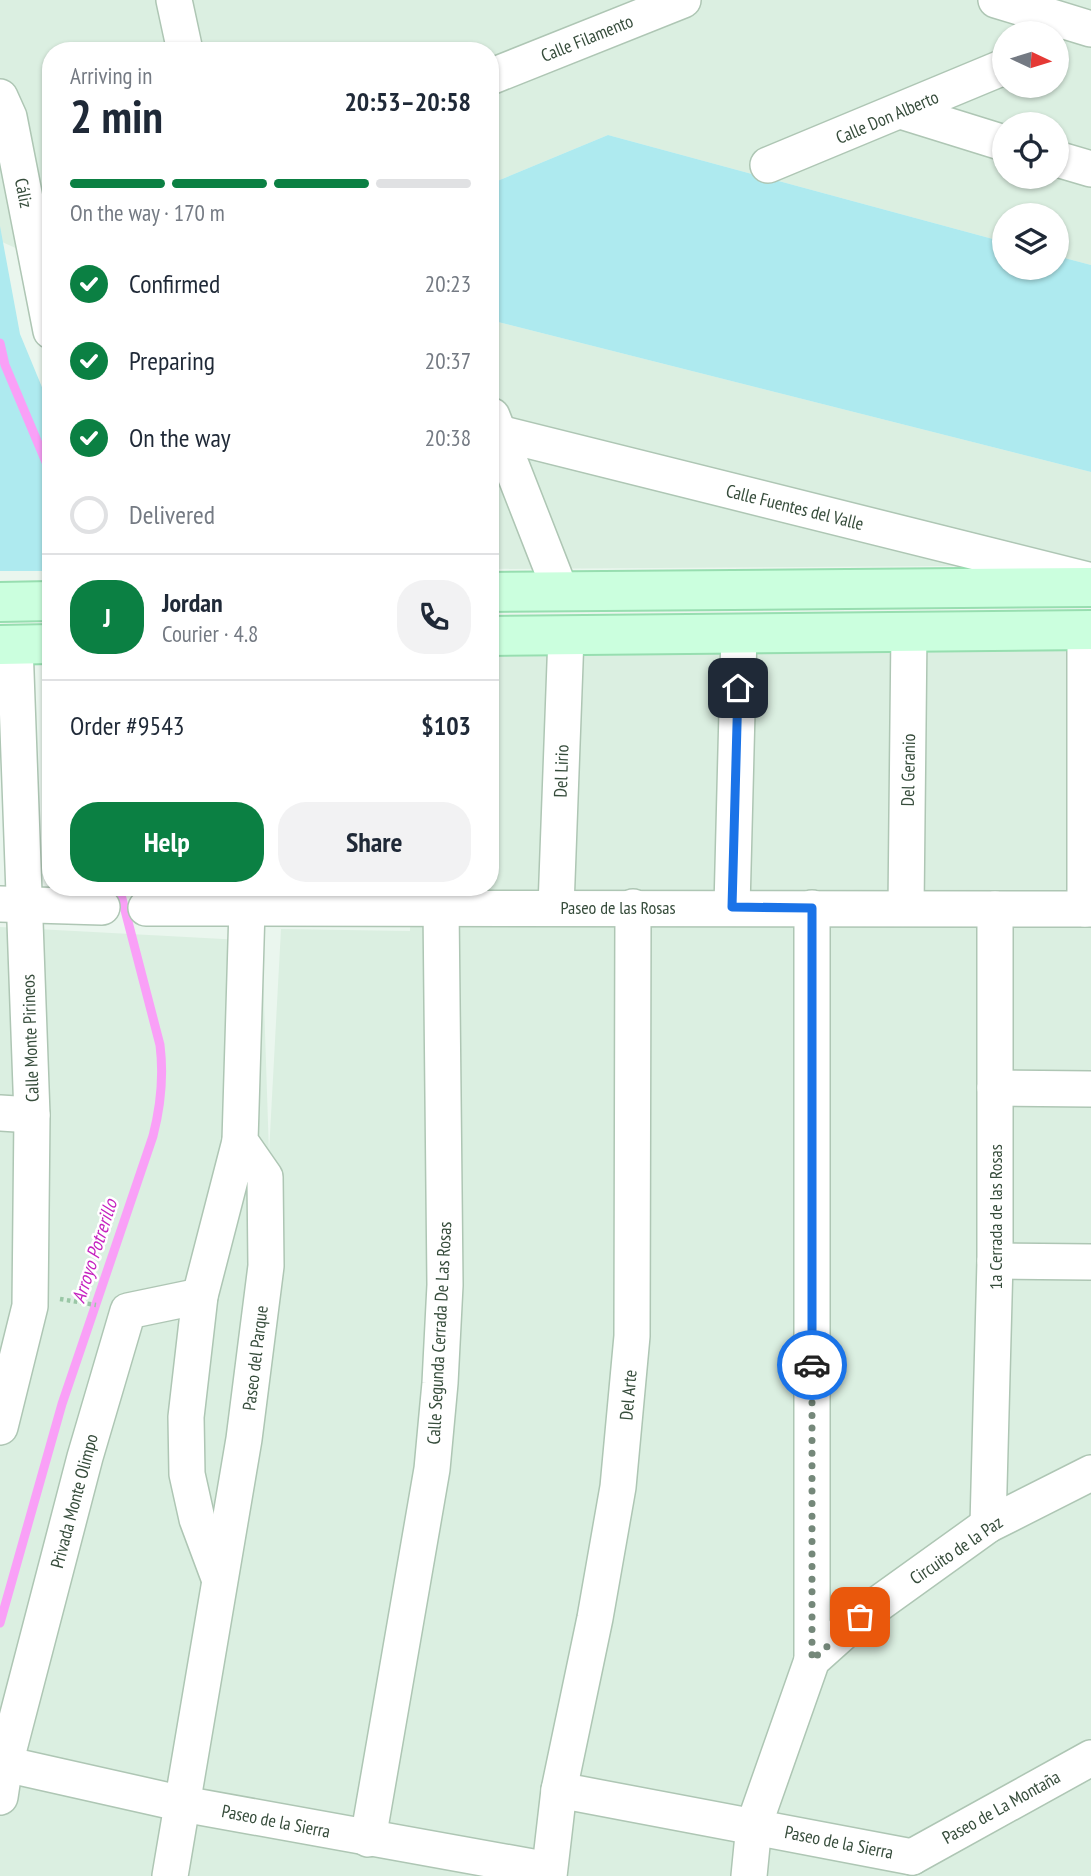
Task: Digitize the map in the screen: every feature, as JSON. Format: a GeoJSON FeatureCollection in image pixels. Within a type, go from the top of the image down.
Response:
{"type":"FeatureCollection","features":[{"type":"Feature","properties":{"kind":"street"},"geometry":{"type":"LineString","coordinates":[[174,0],[183,42]]}},
{"type":"Feature","properties":{"kind":"street","name":"Calle Filamento"},"geometry":{"type":"LineString","coordinates":[[499,73],[684,0]]}},
{"type":"Feature","properties":{"kind":"street"},"geometry":{"type":"LineString","coordinates":[[996,0],[1091,30]]}},
{"type":"Feature","properties":{"kind":"street"},"geometry":{"type":"LineString","coordinates":[[1069,40],[1091,30]]}},
{"type":"Feature","properties":{"kind":"street","name":"Calle Don Alberto"},"geometry":{"type":"LineString","coordinates":[[768,165],[992,72]]}},
{"type":"Feature","properties":{"kind":"street","name":"Cáliz"},"geometry":{"type":"LineString","coordinates":[[0,97],[9,117],[42,285]]}},
{"type":"Feature","properties":{"kind":"street"},"geometry":{"type":"LineString","coordinates":[[901,111],[992,139]]}},
{"type":"Feature","properties":{"kind":"street"},"geometry":{"type":"LineString","coordinates":[[1069,163],[1091,169]]}},
{"type":"Feature","properties":{"kind":"street","name":"Calle Fuentes del Valle"},"geometry":{"type":"LineString","coordinates":[[499,422],[1091,580]]}},
{"type":"Feature","properties":{"kind":"street"},"geometry":{"type":"LineString","coordinates":[[499,434],[560,590]]}},
{"type":"Feature","properties":{"kind":"street"},"geometry":{"type":"LineString","coordinates":[[499,592],[1091,587]]}},
{"type":"Feature","properties":{"kind":"street"},"geometry":{"type":"LineString","coordinates":[[0,602],[42,601]]}},
{"type":"Feature","properties":{"kind":"street"},"geometry":{"type":"LineString","coordinates":[[499,636],[1088,630],[1088,909]]}},
{"type":"Feature","properties":{"kind":"street","name":"Del Geranio"},"geometry":{"type":"LineString","coordinates":[[906,908],[909,631]]}},
{"type":"Feature","properties":{"kind":"street"},"geometry":{"type":"LineString","coordinates":[[732,907],[739,634]]}},
{"type":"Feature","properties":{"kind":"street","name":"Del Lirio"},"geometry":{"type":"LineString","coordinates":[[556,907],[566,636]]}},
{"type":"Feature","properties":{"kind":"street","name":"Calle Monte Pirineos"},"geometry":{"type":"LineString","coordinates":[[0,1427],[41,1302],[16,1114],[13,905],[22,645]]}},
{"type":"Feature","properties":{"kind":"street","name":"Paseo de las Rosas"},"geometry":{"type":"LineString","coordinates":[[146,908],[247,909],[385,897],[441,906],[1088,909]]}},
{"type":"Feature","properties":{"kind":"street"},"geometry":{"type":"LineString","coordinates":[[13,905],[103,907]]}},
{"type":"Feature","properties":{"kind":"street","name":"Calle Segunda Cerrada De Las Rosas"},"geometry":{"type":"LineString","coordinates":[[368,1839],[432,1469],[440,1383],[444,1284],[441,906]]}},
{"type":"Feature","properties":{"kind":"street","name":"Del Arte"},"geometry":{"type":"LineString","coordinates":[[549,1873],[559,1790],[595,1618],[618,1487],[628,1392],[632,1336],[633,907]]}},
{"type":"Feature","properties":{"kind":"street"},"geometry":{"type":"LineString","coordinates":[[812,908],[812,1660]]}},
{"type":"Feature","properties":{"kind":"street"},"geometry":{"type":"LineString","coordinates":[[220,1581],[197,1520],[187,1474],[186,1417],[200,1296],[240,1141],[247,909]]}},
{"type":"Feature","properties":{"kind":"street","name":"1a Cerrada de las Rosas"},"geometry":{"type":"LineString","coordinates":[[988,1525],[995,1261],[995,909]]}},
{"type":"Feature","properties":{"kind":"street"},"geometry":{"type":"LineString","coordinates":[[995,1088],[1091,1089]]}},
{"type":"Feature","properties":{"kind":"street","name":"Paseo del Parque"},"geometry":{"type":"LineString","coordinates":[[170,1876],[258,1343],[266,1266],[265,1177],[240,1141]]}},
{"type":"Feature","properties":{"kind":"street"},"geometry":{"type":"LineString","coordinates":[[995,1261],[1091,1262]]}},
{"type":"Feature","properties":{"kind":"street","name":"Privada Monte Olimpo"},"geometry":{"type":"LineString","coordinates":[[3,1780],[85,1457],[128,1311],[200,1296]]}},
{"type":"Feature","properties":{"kind":"street"},"geometry":{"type":"LineString","coordinates":[[0,1325],[41,1302]]}},
{"type":"Feature","properties":{"kind":"street","name":"Circuito de la Paz"},"geometry":{"type":"LineString","coordinates":[[749,1876],[754,1825],[812,1660],[860,1617],[988,1525],[1091,1473]]}},
{"type":"Feature","properties":{"kind":"street","name":"Paseo de La Montaña"},"geometry":{"type":"LineString","coordinates":[[919,1866],[1091,1758]]}},
{"type":"Feature","properties":{"kind":"street","name":"Paseo de la Sierra"},"geometry":{"type":"LineString","coordinates":[[3,1780],[183,1804],[549,1873]]}},
{"type":"Feature","properties":{"kind":"street","name":"Paseo de la Sierra"},"geometry":{"type":"LineString","coordinates":[[559,1790],[754,1825],[919,1866]]}},
{"type":"Feature","properties":{"kind":"path"},"geometry":{"type":"LineString","coordinates":[[41,1302],[100,1306]]}},
{"type":"Feature","properties":{"kind":"shaded area"},"geometry":{"type":"Polygon","coordinates":[[[0,0],[1091,0],[1091,265],[1069,259],[1069,203],[992,203],[992,239],[608,135],[499,180],[499,42],[42,42],[42,260],[0,241],[0,0]]]}},
{"type":"Feature","properties":{"kind":"shaded area"},"geometry":{"type":"Polygon","coordinates":[[[608,135],[992,239],[992,280],[1069,280],[1069,259],[1091,265],[1091,472],[499,322],[499,180],[608,135]]]}},
{"type":"Feature","properties":{"kind":"shaded area"},"geometry":{"type":"Polygon","coordinates":[[[0,226],[20,334],[42,387],[42,571],[0,571],[0,226]]]}},
{"type":"Feature","properties":{"kind":"shaded area"},"geometry":{"type":"Polygon","coordinates":[[[499,322],[1091,472],[1091,565],[499,569],[499,322]]]}},
{"type":"Feature","properties":{"kind":"shaded area"},"geometry":{"type":"Polygon","coordinates":[[[1091,649],[1091,1876],[0,1876],[0,927],[262,941],[269,1153],[281,929],[410,931],[411,896],[499,896],[499,657],[1091,649]]]}},
{"type":"Feature","properties":{"kind":"waterway","name":"Arroyo Potrerillo"},"geometry":{"type":"LineString","coordinates":[[0,343],[5,365],[42,453]]}},
{"type":"Feature","properties":{"kind":"waterway","name":"Arroyo Potrerillo"},"geometry":{"type":"LineString","coordinates":[[0,1623],[62,1404],[153,1136],[158,1113],[162,1080],[160,1045],[121,896]]}},
{"type":"Feature","properties":{"kind":"way so far"},"geometry":{"type":"LineString","coordinates":[[812,1365],[812,1660],[860,1617]]}},
{"type":"Feature","properties":{"kind":"route"},"geometry":{"type":"LineString","coordinates":[[738,688],[732,907],[812,908],[812,1365]]}}]}
